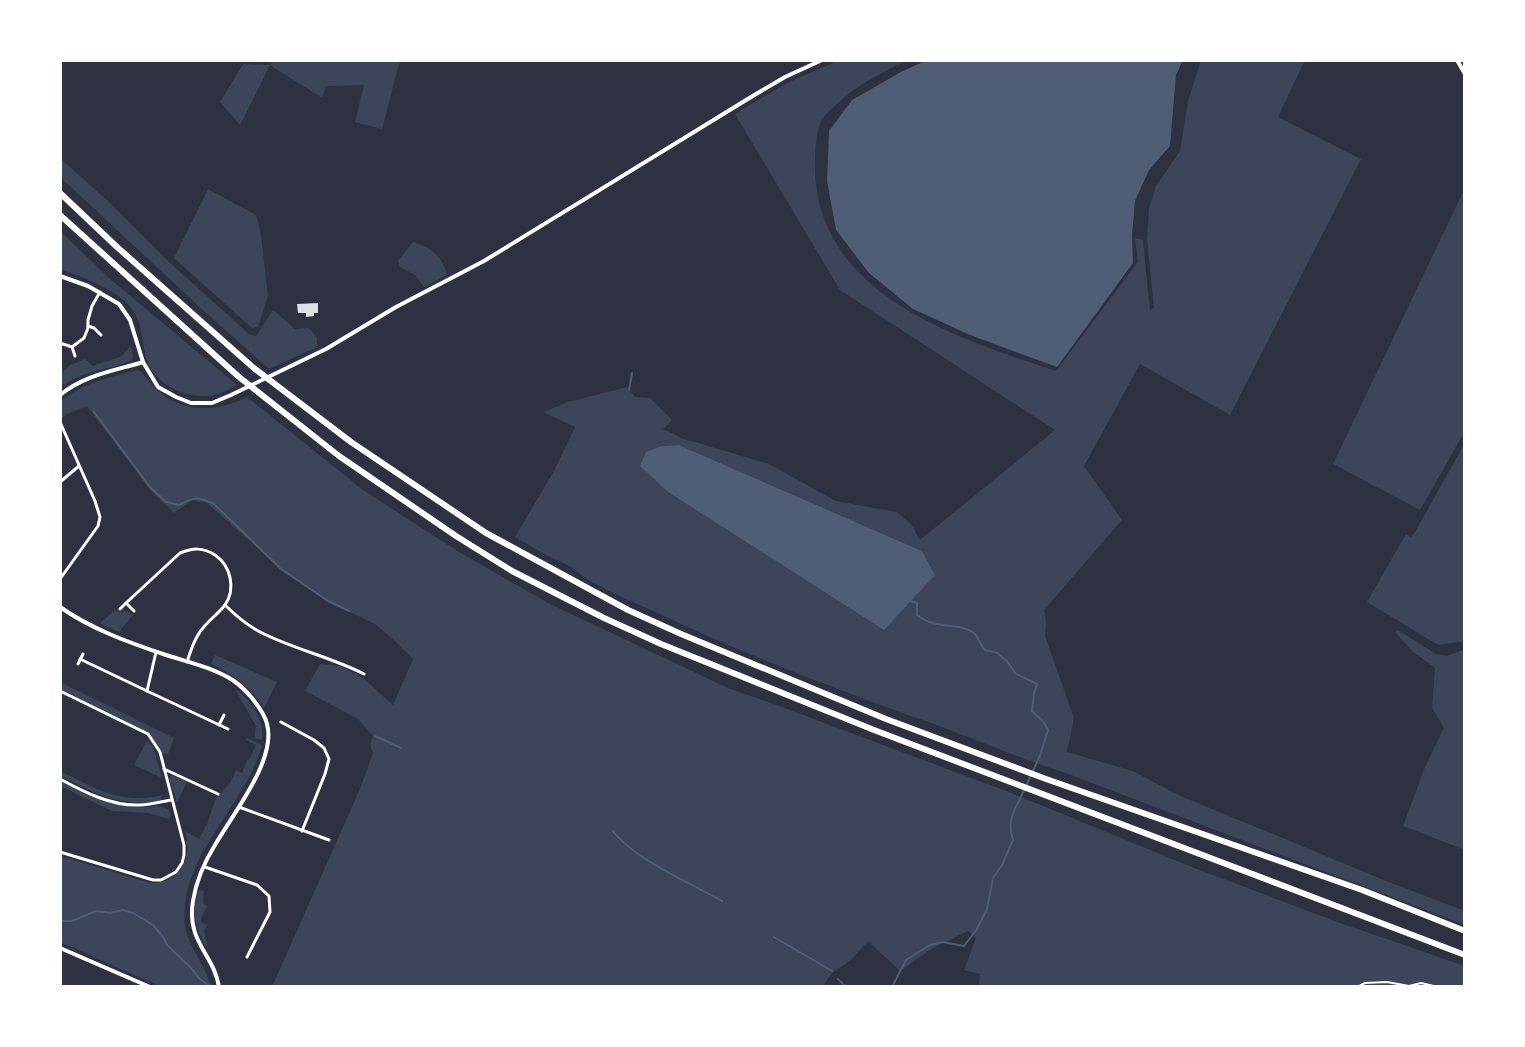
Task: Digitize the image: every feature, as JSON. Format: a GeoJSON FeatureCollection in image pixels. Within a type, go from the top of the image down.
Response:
{"type":"FeatureCollection","features":[{"type":"Feature","properties":{"kind":"highway"},"geometry":{"type":"LineString","coordinates":[[60,193],[255,369],[351,442],[486,533],[628,610],[886,719],[1362,890],[1465,931]]}},
{"type":"Feature","properties":{"kind":"highway"},"geometry":{"type":"LineString","coordinates":[[60,215],[239,377],[339,456],[512,571],[661,644],[874,730],[1465,955]]}},
{"type":"Feature","properties":{"kind":"street"},"geometry":{"type":"LineString","coordinates":[[60,276],[100,292],[119,304],[130,320],[143,362],[158,387],[191,403],[212,403],[292,367],[484,261],[751,97],[822,60]]}},
{"type":"Feature","properties":{"kind":"street"},"geometry":{"type":"LineString","coordinates":[[1457,60],[1465,74]]}},
{"type":"Feature","properties":{"kind":"street"},"geometry":{"type":"LineString","coordinates":[[72,347],[84,338],[92,306],[100,292]]}},
{"type":"Feature","properties":{"kind":"street"},"geometry":{"type":"LineString","coordinates":[[88,326],[101,335]]}},
{"type":"Feature","properties":{"kind":"street"},"geometry":{"type":"LineString","coordinates":[[60,343],[72,347]]}},
{"type":"Feature","properties":{"kind":"street"},"geometry":{"type":"LineString","coordinates":[[72,347],[75,356]]}},
{"type":"Feature","properties":{"kind":"street"},"geometry":{"type":"LineString","coordinates":[[60,395],[73,384],[90,377],[143,362]]}},
{"type":"Feature","properties":{"kind":"street"},"geometry":{"type":"LineString","coordinates":[[60,422],[62,433],[100,517],[98,526],[60,579]]}},
{"type":"Feature","properties":{"kind":"street"},"geometry":{"type":"LineString","coordinates":[[60,482],[79,466]]}},
{"type":"Feature","properties":{"kind":"street"},"geometry":{"type":"LineString","coordinates":[[120,609],[180,553],[201,549],[220,558],[229,573],[230,594],[225,605],[202,629],[187,662]]}},
{"type":"Feature","properties":{"kind":"street"},"geometry":{"type":"LineString","coordinates":[[126,603],[134,611]]}},
{"type":"Feature","properties":{"kind":"street"},"geometry":{"type":"LineString","coordinates":[[225,605],[257,631],[364,674]]}},
{"type":"Feature","properties":{"kind":"street"},"geometry":{"type":"LineString","coordinates":[[60,607],[88,625],[221,674],[245,689],[261,709],[268,725],[268,744],[260,769],[214,846],[194,895],[192,924],[199,946],[217,975],[219,987]]}},
{"type":"Feature","properties":{"kind":"street"},"geometry":{"type":"LineString","coordinates":[[147,691],[156,652]]}},
{"type":"Feature","properties":{"kind":"street"},"geometry":{"type":"LineString","coordinates":[[83,654],[79,661],[228,729]]}},
{"type":"Feature","properties":{"kind":"street"},"geometry":{"type":"LineString","coordinates":[[60,691],[148,734],[160,752],[184,855],[176,872],[153,880],[60,852]]}},
{"type":"Feature","properties":{"kind":"street"},"geometry":{"type":"LineString","coordinates":[[219,725],[224,715]]}},
{"type":"Feature","properties":{"kind":"street"},"geometry":{"type":"LineString","coordinates":[[281,722],[314,740],[324,748],[329,759],[302,831]]}},
{"type":"Feature","properties":{"kind":"street"},"geometry":{"type":"LineString","coordinates":[[290,735],[294,729]]}},
{"type":"Feature","properties":{"kind":"street"},"geometry":{"type":"LineString","coordinates":[[164,769],[218,794]]}},
{"type":"Feature","properties":{"kind":"street"},"geometry":{"type":"LineString","coordinates":[[60,779],[115,802],[142,806],[171,800]]}},
{"type":"Feature","properties":{"kind":"street"},"geometry":{"type":"LineString","coordinates":[[239,807],[329,840]]}},
{"type":"Feature","properties":{"kind":"street"},"geometry":{"type":"LineString","coordinates":[[205,867],[257,885],[269,896],[270,912],[247,957]]}},
{"type":"Feature","properties":{"kind":"street"},"geometry":{"type":"LineString","coordinates":[[247,940],[253,943]]}},
{"type":"Feature","properties":{"kind":"street"},"geometry":{"type":"LineString","coordinates":[[60,948],[150,987]]}},
{"type":"Feature","properties":{"kind":"path"},"geometry":{"type":"LineString","coordinates":[[1357,987],[1365,983],[1387,982],[1438,987]]}},
{"type":"Feature","properties":{"kind":"shaded area"},"geometry":{"type":"Polygon","coordinates":[[[273,60],[400,60],[382,129],[355,122],[364,85],[326,86],[322,98],[270,65],[273,60]]]}},
{"type":"Feature","properties":{"kind":"shaded area"},"geometry":{"type":"Polygon","coordinates":[[[840,60],[908,60],[861,85],[827,113],[820,123],[815,172],[823,215],[841,251],[868,281],[901,306],[977,344],[1056,371],[1138,262],[1135,238],[1143,240],[1150,310],[1154,308],[1147,239],[1149,208],[1156,186],[1180,151],[1188,101],[1201,60],[1305,60],[1278,117],[1361,159],[1230,415],[1140,364],[1084,466],[1122,520],[1044,610],[1045,636],[1074,718],[1067,752],[1133,771],[1176,794],[1465,911],[1465,925],[756,657],[611,592],[515,537],[554,471],[575,427],[543,412],[568,402],[627,387],[635,397],[650,398],[672,420],[663,429],[681,438],[769,464],[836,501],[897,512],[911,524],[920,540],[1055,430],[840,290],[735,114],[787,83],[840,60]],[[679,445],[662,446],[668,492],[935,575],[922,551],[679,445]]]}},
{"type":"Feature","properties":{"kind":"shaded area"},"geometry":{"type":"Polygon","coordinates":[[[927,60],[1183,60],[1176,75],[1170,146],[1149,170],[1135,201],[1133,263],[1057,367],[970,335],[913,309],[869,273],[836,230],[827,181],[829,131],[852,100],[927,60]]]}},
{"type":"Feature","properties":{"kind":"shaded area"},"geometry":{"type":"Polygon","coordinates":[[[243,64],[270,65],[240,125],[220,102],[243,64]]]}},
{"type":"Feature","properties":{"kind":"shaded area"},"geometry":{"type":"Polygon","coordinates":[[[60,158],[249,334],[256,336],[273,310],[295,329],[309,328],[317,338],[317,347],[269,369],[60,177],[60,158]]]}},
{"type":"Feature","properties":{"kind":"shaded area"},"geometry":{"type":"Polygon","coordinates":[[[1465,188],[1465,431],[1420,510],[1333,464],[1465,188]]]}},
{"type":"Feature","properties":{"kind":"shaded area"},"geometry":{"type":"Polygon","coordinates":[[[208,189],[256,215],[268,296],[258,327],[252,328],[174,258],[208,189]]]}},
{"type":"Feature","properties":{"kind":"shaded area"},"geometry":{"type":"Polygon","coordinates":[[[60,231],[109,278],[237,385],[204,396],[184,393],[158,378],[147,361],[139,323],[128,304],[101,286],[60,269],[60,231]]]}},
{"type":"Feature","properties":{"kind":"shaded area"},"geometry":{"type":"Polygon","coordinates":[[[413,242],[435,253],[447,275],[424,287],[415,275],[400,267],[398,261],[413,242]]]}},
{"type":"Feature","properties":{"kind":"shaded area"},"geometry":{"type":"Polygon","coordinates":[[[130,346],[132,360],[78,377],[60,388],[60,374],[70,365],[85,359],[93,366],[122,356],[130,346]]]}},
{"type":"Feature","properties":{"kind":"shaded area"},"geometry":{"type":"Polygon","coordinates":[[[138,370],[166,397],[188,406],[212,408],[247,397],[363,490],[459,552],[550,604],[728,688],[1006,791],[1337,922],[1465,966],[1465,987],[986,987],[979,985],[980,974],[964,970],[976,938],[968,931],[933,948],[900,971],[868,941],[852,959],[831,974],[823,987],[272,987],[373,753],[370,745],[373,736],[358,719],[305,691],[320,664],[340,666],[363,678],[393,705],[413,659],[375,624],[327,601],[281,571],[207,503],[192,500],[174,513],[151,491],[87,406],[60,420],[60,402],[69,395],[97,382],[138,370]]]}},
{"type":"Feature","properties":{"kind":"shaded area"},"geometry":{"type":"Polygon","coordinates":[[[1465,443],[1465,641],[1438,645],[1367,602],[1406,534],[1411,537],[1415,532],[1465,443]]]}},
{"type":"Feature","properties":{"kind":"shaded area"},"geometry":{"type":"Polygon","coordinates":[[[679,445],[922,551],[935,575],[884,630],[668,492],[640,466],[646,452],[662,446],[679,445]]]}},
{"type":"Feature","properties":{"kind":"shaded area"},"geometry":{"type":"Polygon","coordinates":[[[115,610],[133,615],[119,632],[101,624],[115,610]]]}},
{"type":"Feature","properties":{"kind":"shaded area"},"geometry":{"type":"Polygon","coordinates":[[[1398,630],[1436,654],[1447,656],[1465,649],[1465,850],[1403,826],[1425,767],[1444,728],[1432,708],[1435,668],[1413,652],[1395,632],[1398,630]]]}},
{"type":"Feature","properties":{"kind":"shaded area"},"geometry":{"type":"Polygon","coordinates":[[[215,655],[277,682],[264,708],[241,682],[211,664],[215,655]]]}},
{"type":"Feature","properties":{"kind":"shaded area"},"geometry":{"type":"Polygon","coordinates":[[[60,682],[174,738],[168,754],[160,752],[148,734],[60,691],[60,682]]]}},
{"type":"Feature","properties":{"kind":"shaded area"},"geometry":{"type":"Polygon","coordinates":[[[235,689],[256,712],[262,740],[254,738],[256,726],[235,689]]]}},
{"type":"Feature","properties":{"kind":"shaded area"},"geometry":{"type":"Polygon","coordinates":[[[247,738],[262,745],[254,768],[202,854],[186,900],[187,933],[211,987],[161,987],[60,942],[60,856],[150,883],[170,879],[186,859],[185,831],[199,839],[216,798],[230,783],[236,770],[242,773],[256,745],[247,738]]]}},
{"type":"Feature","properties":{"kind":"shaded area"},"geometry":{"type":"Polygon","coordinates":[[[147,741],[153,747],[162,778],[134,765],[147,741]]]}},
{"type":"Feature","properties":{"kind":"shaded area"},"geometry":{"type":"Polygon","coordinates":[[[60,771],[121,797],[163,795],[159,801],[145,803],[119,800],[60,776],[60,771]]]}},
{"type":"Feature","properties":{"kind":"shaded area"},"geometry":{"type":"Polygon","coordinates":[[[172,775],[187,782],[177,802],[169,779],[172,775]]]}},
{"type":"Feature","properties":{"kind":"shaded area"},"geometry":{"type":"Polygon","coordinates":[[[60,781],[118,805],[165,808],[171,817],[112,811],[60,786],[60,781]]]}},
{"type":"Feature","properties":{"kind":"shaded area"},"geometry":{"type":"Polygon","coordinates":[[[199,890],[204,891],[203,903],[207,906],[201,919],[207,925],[204,931],[208,949],[196,921],[195,906],[199,890]]]}},
{"type":"Feature","properties":{"kind":"building"},"geometry":{"type":"Polygon","coordinates":[[[318,303],[318,313],[314,316],[306,317],[306,313],[298,313],[297,304],[318,303]]]}},
{"type":"Feature","properties":{"kind":"waterway"},"geometry":{"type":"LineString","coordinates":[[629,390],[632,373]]}},
{"type":"Feature","properties":{"kind":"waterway"},"geometry":{"type":"LineString","coordinates":[[94,412],[150,487],[166,502],[179,505],[196,498],[214,504],[280,568],[328,601],[349,611]]}},
{"type":"Feature","properties":{"kind":"waterway"},"geometry":{"type":"LineString","coordinates":[[910,601],[917,603],[917,615],[924,620],[974,633],[985,650],[997,653],[1016,674],[1037,684],[1032,711],[1048,730],[1027,784]]}},
{"type":"Feature","properties":{"kind":"waterway"},"geometry":{"type":"LineString","coordinates":[[375,736],[401,748]]}},
{"type":"Feature","properties":{"kind":"waterway"},"geometry":{"type":"LineString","coordinates":[[892,987],[906,960],[930,945],[943,942],[964,946],[977,929],[987,909],[993,878],[1013,840],[1011,820],[1024,790]]}},
{"type":"Feature","properties":{"kind":"waterway"},"geometry":{"type":"LineString","coordinates":[[613,831],[648,861],[722,901]]}},
{"type":"Feature","properties":{"kind":"waterway"},"geometry":{"type":"LineString","coordinates":[[60,921],[72,921],[96,911],[110,913],[123,910],[133,913],[153,925],[167,945],[211,987]]}},
{"type":"Feature","properties":{"kind":"waterway"},"geometry":{"type":"LineString","coordinates":[[774,937],[832,971]]}},
{"type":"Feature","properties":{"kind":"waterway"},"geometry":{"type":"LineString","coordinates":[[838,979],[846,987]]}}]}
